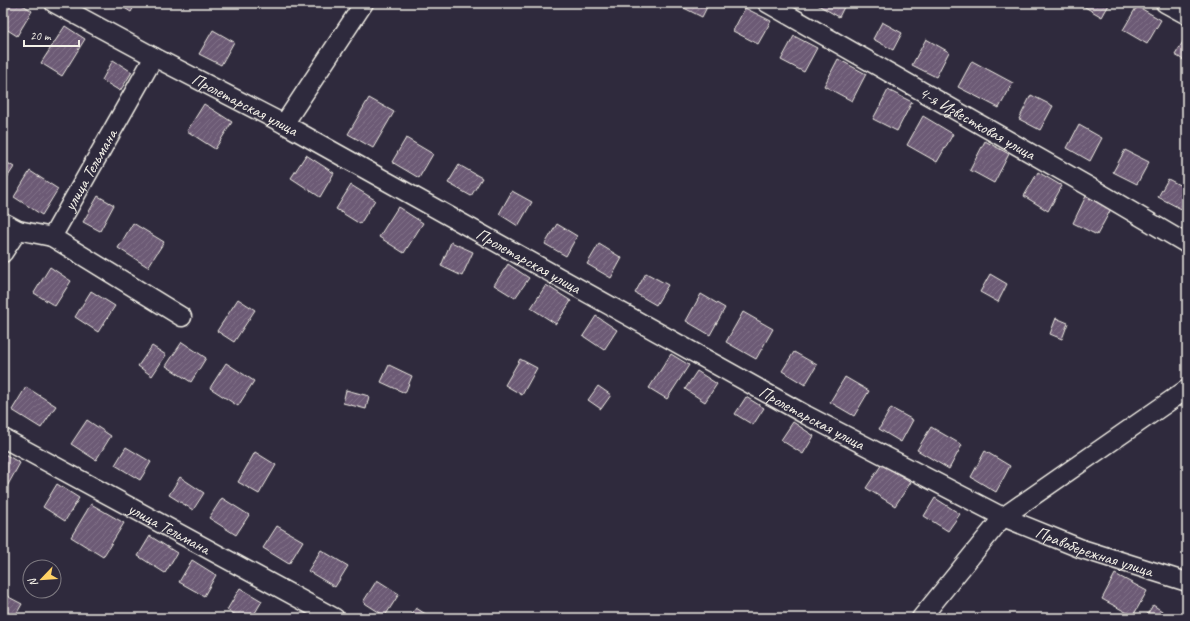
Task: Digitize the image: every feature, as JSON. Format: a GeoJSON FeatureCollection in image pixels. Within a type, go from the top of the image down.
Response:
{"type":"FeatureCollection","features":[{"type":"Feature","properties":{"kind":"street","name":"Пролетарская улица"},"geometry":{"type":"LineString","coordinates":[[54,3],[154,57],[284,124],[806,415],[1003,517]]}},
{"type":"Feature","properties":{"kind":"street"},"geometry":{"type":"LineString","coordinates":[[284,124],[364,3]]}},
{"type":"Feature","properties":{"kind":"street","name":"4-я Известковая улица"},"geometry":{"type":"LineString","coordinates":[[767,3],[1187,244]]}},
{"type":"Feature","properties":{"kind":"street"},"geometry":{"type":"LineString","coordinates":[[1165,3],[1187,15]]}},
{"type":"Feature","properties":{"kind":"street","name":"улица Тельмана"},"geometry":{"type":"LineString","coordinates":[[52,237],[154,57]]}},
{"type":"Feature","properties":{"kind":"street"},"geometry":{"type":"LineString","coordinates":[[3,253],[10,226],[52,237],[182,317]]}},
{"type":"Feature","properties":{"kind":"street"},"geometry":{"type":"LineString","coordinates":[[921,618],[1003,517],[1187,389]]}},
{"type":"Feature","properties":{"kind":"street","name":"улица Тельмана"},"geometry":{"type":"LineString","coordinates":[[3,438],[335,618]]}},
{"type":"Feature","properties":{"kind":"street","name":"Правобережная улица"},"geometry":{"type":"LineString","coordinates":[[1003,517],[1082,549],[1187,582]]}},
{"type":"Feature","properties":{"kind":"building"},"geometry":{"type":"Polygon","coordinates":[[[8,3],[20,3],[32,11],[17,36],[3,27],[3,11],[8,3]]]}},
{"type":"Feature","properties":{"kind":"building"},"geometry":{"type":"Polygon","coordinates":[[[116,3],[136,3],[131,12],[116,3]]]}},
{"type":"Feature","properties":{"kind":"building"},"geometry":{"type":"Polygon","coordinates":[[[682,3],[709,3],[702,17],[680,6],[682,3]]]}},
{"type":"Feature","properties":{"kind":"building"},"geometry":{"type":"Polygon","coordinates":[[[819,3],[846,3],[839,17],[818,5],[819,3]]]}},
{"type":"Feature","properties":{"kind":"building"},"geometry":{"type":"Polygon","coordinates":[[[1078,3],[1110,3],[1102,17],[1078,3]]]}},
{"type":"Feature","properties":{"kind":"building"},"geometry":{"type":"Polygon","coordinates":[[[1137,6],[1161,20],[1147,44],[1123,30],[1137,6]]]}},
{"type":"Feature","properties":{"kind":"building"},"geometry":{"type":"Polygon","coordinates":[[[745,8],[771,21],[758,44],[733,31],[745,8]]]}},
{"type":"Feature","properties":{"kind":"building"},"geometry":{"type":"Polygon","coordinates":[[[882,22],[902,33],[893,50],[873,39],[882,22]]]}},
{"type":"Feature","properties":{"kind":"building"},"geometry":{"type":"Polygon","coordinates":[[[65,26],[85,39],[62,76],[41,63],[65,26]]]}},
{"type":"Feature","properties":{"kind":"building"},"geometry":{"type":"Polygon","coordinates":[[[213,30],[234,42],[221,65],[199,54],[213,30]]]}},
{"type":"Feature","properties":{"kind":"building"},"geometry":{"type":"Polygon","coordinates":[[[1187,35],[1187,62],[1175,55],[1187,35]]]}},
{"type":"Feature","properties":{"kind":"building"},"geometry":{"type":"Polygon","coordinates":[[[794,36],[817,48],[804,72],[781,60],[794,36]]]}},
{"type":"Feature","properties":{"kind":"building"},"geometry":{"type":"Polygon","coordinates":[[[926,39],[949,52],[936,77],[912,65],[926,39]]]}},
{"type":"Feature","properties":{"kind":"building"},"geometry":{"type":"Polygon","coordinates":[[[838,59],[866,74],[852,101],[824,86],[838,59]]]}},
{"type":"Feature","properties":{"kind":"building"},"geometry":{"type":"Polygon","coordinates":[[[113,60],[132,72],[120,91],[102,80],[113,60]]]}},
{"type":"Feature","properties":{"kind":"building"},"geometry":{"type":"Polygon","coordinates":[[[972,61],[1013,83],[999,108],[958,87],[972,61]]]}},
{"type":"Feature","properties":{"kind":"building"},"geometry":{"type":"Polygon","coordinates":[[[888,90],[912,102],[897,131],[873,119],[888,90]]]}},
{"type":"Feature","properties":{"kind":"building"},"geometry":{"type":"Polygon","coordinates":[[[1031,95],[1053,106],[1040,130],[1019,119],[1031,95]]]}},
{"type":"Feature","properties":{"kind":"building"},"geometry":{"type":"Polygon","coordinates":[[[369,98],[394,112],[373,148],[348,134],[369,98]]]}},
{"type":"Feature","properties":{"kind":"building"},"geometry":{"type":"Polygon","coordinates":[[[204,104],[232,122],[215,149],[187,131],[204,104]]]}},
{"type":"Feature","properties":{"kind":"building"},"geometry":{"type":"Polygon","coordinates":[[[923,116],[953,134],[937,162],[907,145],[923,116]]]}},
{"type":"Feature","properties":{"kind":"building"},"geometry":{"type":"Polygon","coordinates":[[[1079,125],[1102,138],[1090,161],[1067,148],[1079,125]]]}},
{"type":"Feature","properties":{"kind":"building"},"geometry":{"type":"Polygon","coordinates":[[[406,138],[433,154],[419,178],[392,162],[406,138]]]}},
{"type":"Feature","properties":{"kind":"building"},"geometry":{"type":"Polygon","coordinates":[[[985,141],[1009,154],[994,183],[970,170],[985,141]]]}},
{"type":"Feature","properties":{"kind":"building"},"geometry":{"type":"Polygon","coordinates":[[[1125,150],[1149,162],[1137,184],[1113,172],[1125,150]]]}},
{"type":"Feature","properties":{"kind":"building"},"geometry":{"type":"Polygon","coordinates":[[[306,155],[334,173],[320,197],[291,178],[306,155]]]}},
{"type":"Feature","properties":{"kind":"building"},"geometry":{"type":"Polygon","coordinates":[[[3,160],[14,167],[3,184],[3,160]]]}},
{"type":"Feature","properties":{"kind":"building"},"geometry":{"type":"Polygon","coordinates":[[[459,165],[482,178],[471,196],[448,183],[459,165]]]}},
{"type":"Feature","properties":{"kind":"building"},"geometry":{"type":"Polygon","coordinates":[[[30,171],[58,189],[42,215],[14,197],[30,171]]]}},
{"type":"Feature","properties":{"kind":"building"},"geometry":{"type":"Polygon","coordinates":[[[1038,172],[1062,186],[1048,211],[1024,196],[1038,172]]]}},
{"type":"Feature","properties":{"kind":"building"},"geometry":{"type":"Polygon","coordinates":[[[1168,179],[1187,189],[1187,212],[1158,197],[1168,179]]]}},
{"type":"Feature","properties":{"kind":"building"},"geometry":{"type":"Polygon","coordinates":[[[351,185],[375,200],[360,224],[336,209],[351,185]]]}},
{"type":"Feature","properties":{"kind":"building"},"geometry":{"type":"Polygon","coordinates":[[[512,191],[532,202],[518,226],[499,214],[512,191]]]}},
{"type":"Feature","properties":{"kind":"building"},"geometry":{"type":"Polygon","coordinates":[[[98,196],[114,205],[100,231],[83,222],[98,196]]]}},
{"type":"Feature","properties":{"kind":"building"},"geometry":{"type":"Polygon","coordinates":[[[1086,196],[1111,209],[1097,235],[1073,223],[1086,196]]]}},
{"type":"Feature","properties":{"kind":"building"},"geometry":{"type":"Polygon","coordinates":[[[398,207],[423,223],[404,253],[379,237],[398,207]]]}},
{"type":"Feature","properties":{"kind":"building"},"geometry":{"type":"Polygon","coordinates":[[[133,223],[164,242],[148,267],[118,248],[133,223]]]}},
{"type":"Feature","properties":{"kind":"building"},"geometry":{"type":"Polygon","coordinates":[[[557,224],[577,236],[566,256],[545,244],[557,224]]]}},
{"type":"Feature","properties":{"kind":"building"},"geometry":{"type":"Polygon","coordinates":[[[451,242],[473,252],[462,276],[441,266],[451,242]]]}},
{"type":"Feature","properties":{"kind":"building"},"geometry":{"type":"Polygon","coordinates":[[[599,244],[622,258],[611,278],[587,264],[599,244]]]}},
{"type":"Feature","properties":{"kind":"building"},"geometry":{"type":"Polygon","coordinates":[[[508,264],[529,278],[515,298],[494,285],[508,264]]]}},
{"type":"Feature","properties":{"kind":"building"},"geometry":{"type":"Polygon","coordinates":[[[50,267],[71,281],[55,306],[34,293],[50,267]]]}},
{"type":"Feature","properties":{"kind":"building"},"geometry":{"type":"Polygon","coordinates":[[[646,273],[668,285],[656,305],[635,293],[646,273]]]}},
{"type":"Feature","properties":{"kind":"building"},"geometry":{"type":"Polygon","coordinates":[[[990,274],[1007,284],[998,302],[980,292],[990,274]]]}},
{"type":"Feature","properties":{"kind":"building"},"geometry":{"type":"Polygon","coordinates":[[[546,285],[571,301],[556,324],[531,308],[546,285]]]}},
{"type":"Feature","properties":{"kind":"building"},"geometry":{"type":"Polygon","coordinates":[[[91,291],[115,306],[98,332],[75,317],[91,291]]]}},
{"type":"Feature","properties":{"kind":"building"},"geometry":{"type":"Polygon","coordinates":[[[701,294],[725,308],[710,335],[686,321],[701,294]]]}},
{"type":"Feature","properties":{"kind":"building"},"geometry":{"type":"Polygon","coordinates":[[[238,299],[255,310],[234,342],[217,331],[238,299]]]}},
{"type":"Feature","properties":{"kind":"building"},"geometry":{"type":"Polygon","coordinates":[[[743,312],[773,329],[756,359],[726,342],[743,312]]]}},
{"type":"Feature","properties":{"kind":"building"},"geometry":{"type":"Polygon","coordinates":[[[596,316],[617,330],[604,350],[583,336],[596,316]]]}},
{"type":"Feature","properties":{"kind":"building"},"geometry":{"type":"Polygon","coordinates":[[[1056,318],[1068,323],[1062,339],[1050,334],[1056,318]]]}},
{"type":"Feature","properties":{"kind":"building"},"geometry":{"type":"Polygon","coordinates":[[[182,342],[206,358],[191,382],[166,366],[182,342]]]}},
{"type":"Feature","properties":{"kind":"building"},"geometry":{"type":"Polygon","coordinates":[[[152,346],[166,355],[152,376],[138,366],[152,346]]]}},
{"type":"Feature","properties":{"kind":"building"},"geometry":{"type":"Polygon","coordinates":[[[794,352],[817,365],[805,385],[782,371],[794,352]]]}},
{"type":"Feature","properties":{"kind":"building"},"geometry":{"type":"Polygon","coordinates":[[[671,354],[689,365],[667,399],[649,388],[671,354]]]}},
{"type":"Feature","properties":{"kind":"building"},"geometry":{"type":"Polygon","coordinates":[[[520,359],[537,368],[522,395],[505,385],[520,359]]]}},
{"type":"Feature","properties":{"kind":"building"},"geometry":{"type":"Polygon","coordinates":[[[226,363],[254,381],[238,406],[210,388],[226,363]]]}},
{"type":"Feature","properties":{"kind":"building"},"geometry":{"type":"Polygon","coordinates":[[[389,365],[412,376],[405,393],[381,382],[389,365]]]}},
{"type":"Feature","properties":{"kind":"building"},"geometry":{"type":"Polygon","coordinates":[[[697,371],[717,384],[705,402],[685,389],[697,371]]]}},
{"type":"Feature","properties":{"kind":"building"},"geometry":{"type":"Polygon","coordinates":[[[845,377],[869,391],[854,416],[830,402],[845,377]]]}},
{"type":"Feature","properties":{"kind":"building"},"geometry":{"type":"Polygon","coordinates":[[[598,386],[611,395],[601,409],[588,400],[598,386]]]}},
{"type":"Feature","properties":{"kind":"building"},"geometry":{"type":"Polygon","coordinates":[[[26,387],[56,406],[41,428],[12,410],[26,387]]]}},
{"type":"Feature","properties":{"kind":"building"},"geometry":{"type":"Polygon","coordinates":[[[346,390],[369,396],[366,409],[343,403],[346,390]]]}},
{"type":"Feature","properties":{"kind":"building"},"geometry":{"type":"Polygon","coordinates":[[[746,397],[764,408],[753,425],[735,414],[746,397]]]}},
{"type":"Feature","properties":{"kind":"building"},"geometry":{"type":"Polygon","coordinates":[[[891,408],[913,420],[901,442],[879,429],[891,408]]]}},
{"type":"Feature","properties":{"kind":"building"},"geometry":{"type":"Polygon","coordinates":[[[87,420],[111,436],[96,460],[71,444],[87,420]]]}},
{"type":"Feature","properties":{"kind":"building"},"geometry":{"type":"Polygon","coordinates":[[[793,422],[814,436],[803,454],[781,440],[793,422]]]}},
{"type":"Feature","properties":{"kind":"building"},"geometry":{"type":"Polygon","coordinates":[[[931,427],[962,445],[949,469],[917,450],[931,427]]]}},
{"type":"Feature","properties":{"kind":"building"},"geometry":{"type":"Polygon","coordinates":[[[126,447],[151,462],[140,480],[115,465],[126,447]]]}},
{"type":"Feature","properties":{"kind":"building"},"geometry":{"type":"Polygon","coordinates":[[[985,451],[1010,466],[996,492],[971,477],[985,451]]]}},
{"type":"Feature","properties":{"kind":"building"},"geometry":{"type":"Polygon","coordinates":[[[255,452],[276,465],[259,494],[238,482],[255,452]]]}},
{"type":"Feature","properties":{"kind":"building"},"geometry":{"type":"Polygon","coordinates":[[[3,453],[20,463],[5,490],[3,488],[3,453]]]}},
{"type":"Feature","properties":{"kind":"building"},"geometry":{"type":"Polygon","coordinates":[[[882,464],[911,482],[895,506],[866,488],[882,464]]]}},
{"type":"Feature","properties":{"kind":"building"},"geometry":{"type":"Polygon","coordinates":[[[180,477],[204,493],[193,510],[169,495],[180,477]]]}},
{"type":"Feature","properties":{"kind":"building"},"geometry":{"type":"Polygon","coordinates":[[[57,484],[79,498],[65,521],[43,507],[57,484]]]}},
{"type":"Feature","properties":{"kind":"building"},"geometry":{"type":"Polygon","coordinates":[[[222,498],[249,515],[236,535],[209,518],[222,498]]]}},
{"type":"Feature","properties":{"kind":"building"},"geometry":{"type":"Polygon","coordinates":[[[935,498],[960,514],[948,531],[924,516],[935,498]]]}},
{"type":"Feature","properties":{"kind":"building"},"geometry":{"type":"Polygon","coordinates":[[[91,504],[124,523],[103,557],[71,537],[91,504]]]}},
{"type":"Feature","properties":{"kind":"building"},"geometry":{"type":"Polygon","coordinates":[[[277,526],[303,541],[289,564],[263,548],[277,526]]]}},
{"type":"Feature","properties":{"kind":"building"},"geometry":{"type":"Polygon","coordinates":[[[150,536],[177,553],[165,573],[138,556],[150,536]]]}},
{"type":"Feature","properties":{"kind":"building"},"geometry":{"type":"Polygon","coordinates":[[[321,550],[348,566],[335,587],[308,571],[321,550]]]}},
{"type":"Feature","properties":{"kind":"building"},"geometry":{"type":"Polygon","coordinates":[[[192,560],[216,575],[204,596],[179,582],[192,560]]]}},
{"type":"Feature","properties":{"kind":"building"},"geometry":{"type":"Polygon","coordinates":[[[1115,574],[1147,591],[1133,616],[1102,599],[1115,574]]]}},
{"type":"Feature","properties":{"kind":"building"},"geometry":{"type":"Polygon","coordinates":[[[377,580],[399,594],[385,616],[363,602],[377,580]]]}},
{"type":"Feature","properties":{"kind":"building"},"geometry":{"type":"Polygon","coordinates":[[[240,588],[262,601],[252,618],[241,618],[227,610],[240,588]]]}},
{"type":"Feature","properties":{"kind":"building"},"geometry":{"type":"Polygon","coordinates":[[[3,594],[22,604],[14,618],[3,618],[3,594]]]}},
{"type":"Feature","properties":{"kind":"building"},"geometry":{"type":"Polygon","coordinates":[[[1153,605],[1165,613],[1162,618],[1145,618],[1153,605]]]}},
{"type":"Feature","properties":{"kind":"building"},"geometry":{"type":"Polygon","coordinates":[[[416,608],[432,618],[409,618],[416,608]]]}}]}
